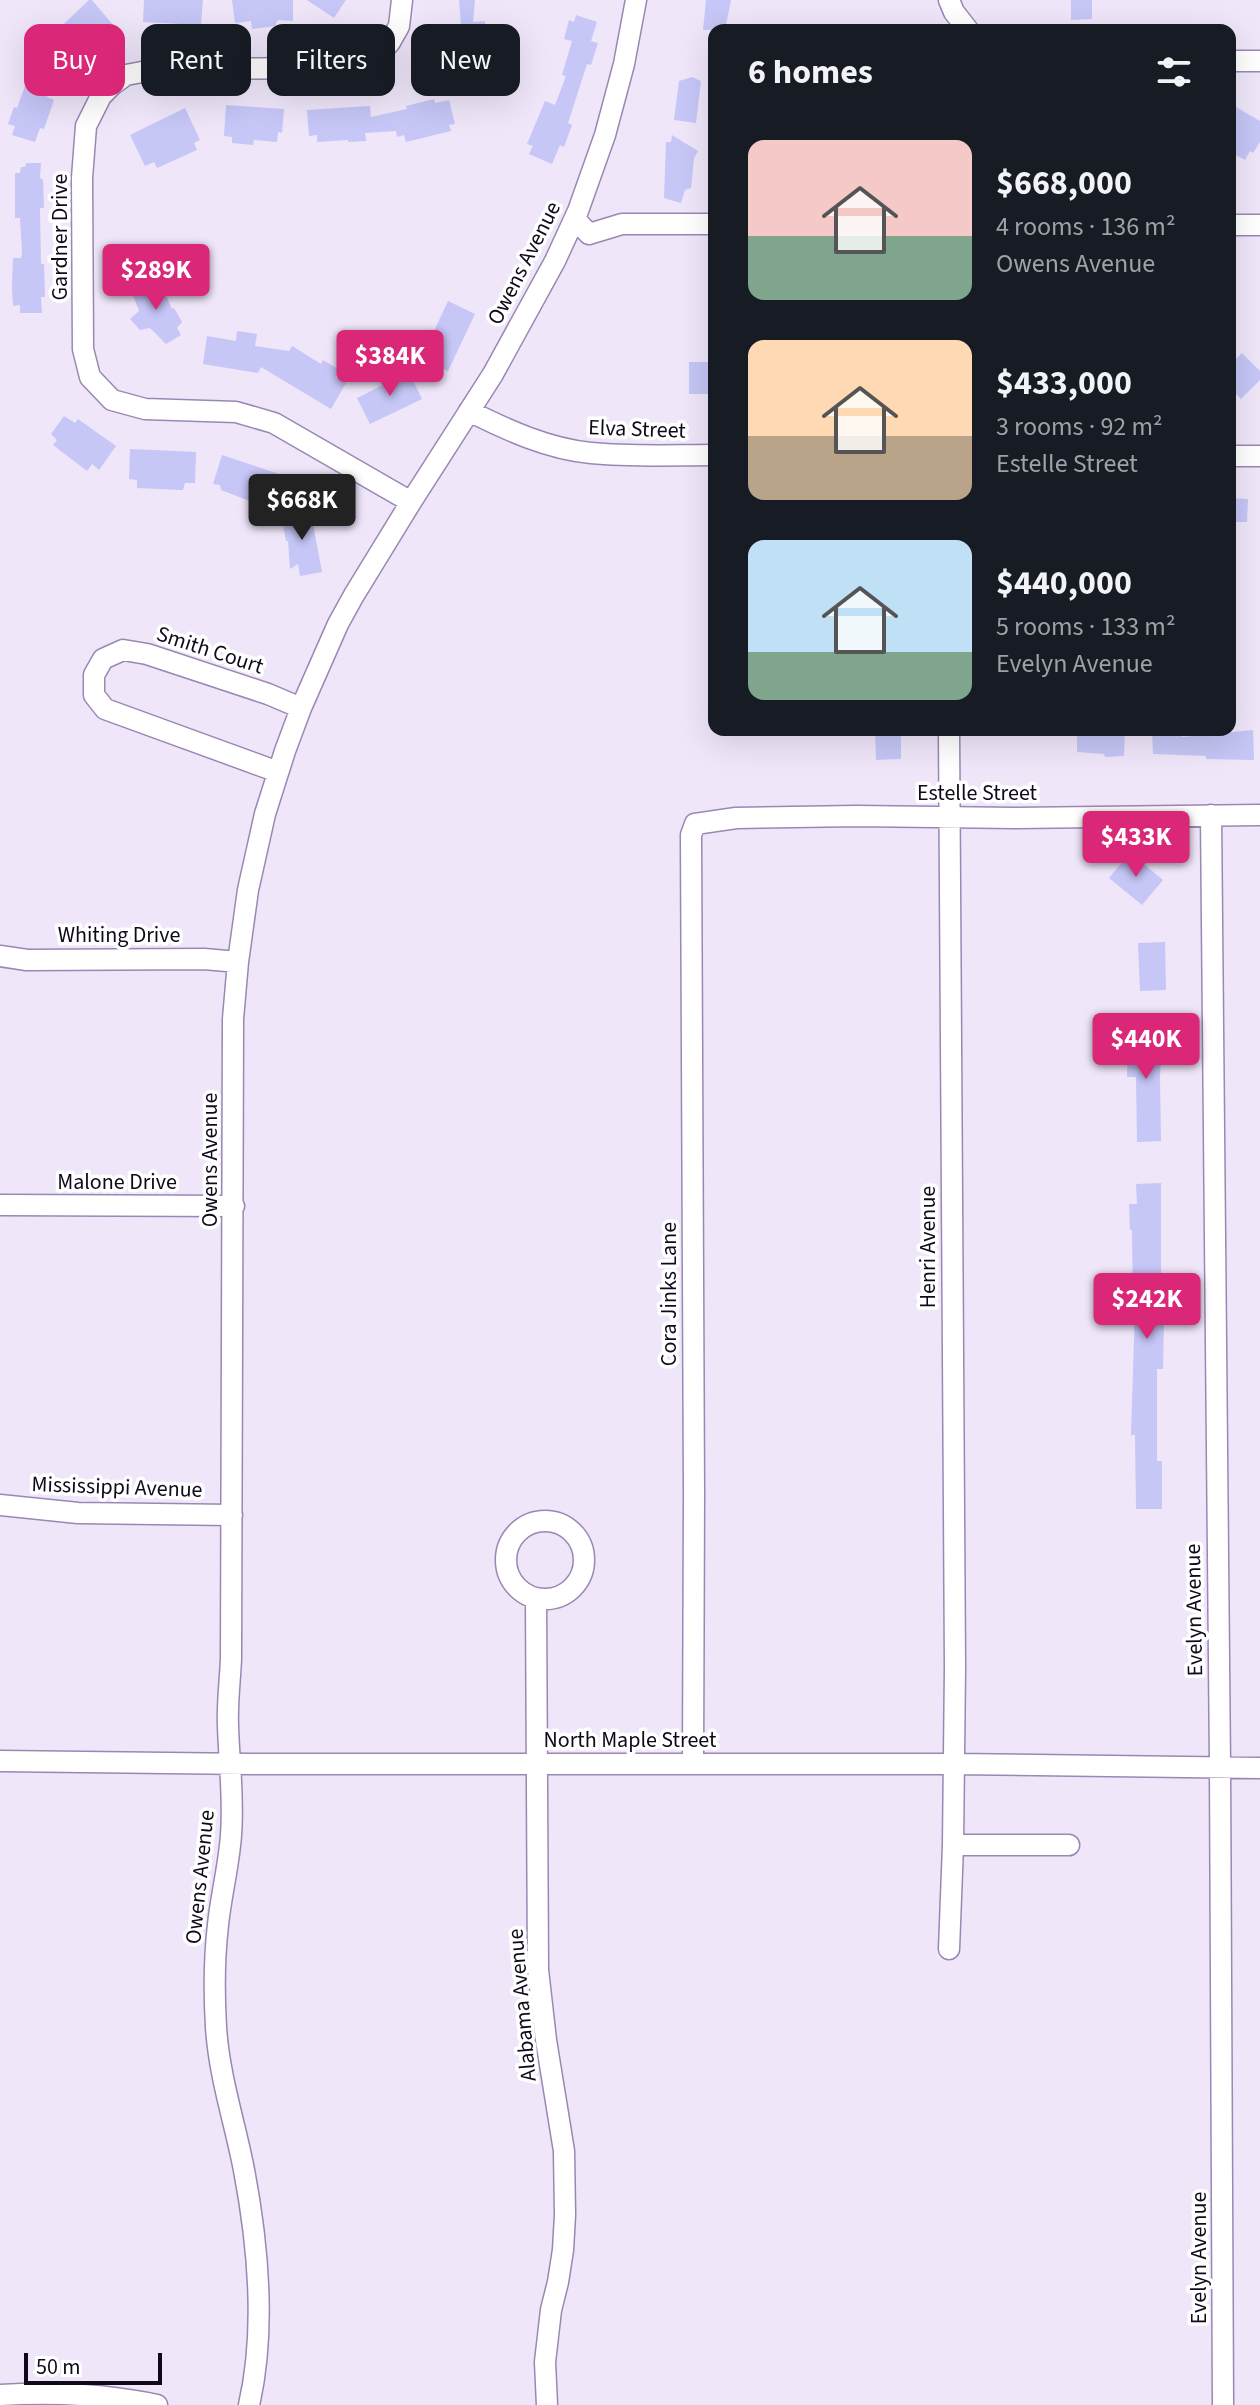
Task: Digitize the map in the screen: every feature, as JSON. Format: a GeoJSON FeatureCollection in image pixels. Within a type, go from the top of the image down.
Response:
{"type":"FeatureCollection","features":[{"type":"Feature","properties":{"kind":"street","name":"Gardner Drive"},"geometry":{"type":"LineString","coordinates":[[402,0],[399,26],[390,42],[379,55],[347,68],[158,69],[126,75],[101,96],[86,126],[82,178],[83,349],[90,377],[112,400],[155,411],[236,412],[258,417],[274,423],[411,502]]}},
{"type":"Feature","properties":{"kind":"street","name":"Owens Avenue"},"geometry":{"type":"LineString","coordinates":[[249,2405],[257,2347],[258,2287],[254,2229],[220,2058],[214,1987],[217,1928],[231,1837],[231,1762],[227,1725],[231,1659],[233,1019],[248,890],[278,772],[301,708],[343,615],[493,374],[575,219],[605,135],[624,64],[636,0]]}},
{"type":"Feature","properties":{"kind":"street"},"geometry":{"type":"LineString","coordinates":[[949,0],[963,24]]}},
{"type":"Feature","properties":{"kind":"street"},"geometry":{"type":"LineString","coordinates":[[1236,61],[1260,61]]}},
{"type":"Feature","properties":{"kind":"street"},"geometry":{"type":"LineString","coordinates":[[575,219],[589,234],[622,224],[708,224]]}},
{"type":"Feature","properties":{"kind":"street"},"geometry":{"type":"LineString","coordinates":[[1236,225],[1260,225]]}},
{"type":"Feature","properties":{"kind":"street","name":"Elva Street"},"geometry":{"type":"LineString","coordinates":[[469,411],[504,429],[588,453],[708,455]]}},
{"type":"Feature","properties":{"kind":"street"},"geometry":{"type":"LineString","coordinates":[[1236,456],[1260,456]]}},
{"type":"Feature","properties":{"kind":"street","name":"Smith Court"},"geometry":{"type":"LineString","coordinates":[[278,772],[105,709],[94,695],[94,675],[103,659],[123,650],[147,654],[301,708]]}},
{"type":"Feature","properties":{"kind":"street","name":"Henri Avenue"},"geometry":{"type":"LineString","coordinates":[[949,736],[954,1764],[949,1949]]}},
{"type":"Feature","properties":{"kind":"street","name":"Evelyn Avenue"},"geometry":{"type":"LineString","coordinates":[[1211,815],[1223,2405]]}},
{"type":"Feature","properties":{"kind":"street","name":"Estelle Street"},"geometry":{"type":"LineString","coordinates":[[695,824],[736,818],[856,816],[1260,815]]}},
{"type":"Feature","properties":{"kind":"street","name":"Cora Jinks Lane"},"geometry":{"type":"LineString","coordinates":[[693,1764],[691,835],[695,824]]}},
{"type":"Feature","properties":{"kind":"street","name":"Whiting Drive"},"geometry":{"type":"LineString","coordinates":[[0,956],[27,960],[204,959],[238,962]]}},
{"type":"Feature","properties":{"kind":"street","name":"Malone Drive"},"geometry":{"type":"LineString","coordinates":[[0,1205],[234,1206]]}},
{"type":"Feature","properties":{"kind":"street","name":"Mississippi Avenue"},"geometry":{"type":"LineString","coordinates":[[0,1505],[78,1513],[232,1515]]}},
{"type":"Feature","properties":{"kind":"street","name":"Alabama Avenue"},"geometry":{"type":"LineString","coordinates":[[536,1598],[538,1970],[564,2151],[563,2250],[545,2362],[547,2405]]}},
{"type":"Feature","properties":{"kind":"street","name":"North Maple Street"},"geometry":{"type":"LineString","coordinates":[[0,1761],[1260,1768]]}},
{"type":"Feature","properties":{"kind":"street"},"geometry":{"type":"LineString","coordinates":[[953,1845],[1069,1845]]}},
{"type":"Feature","properties":{"kind":"street"},"geometry":{"type":"LineString","coordinates":[[0,2395],[65,2393],[157,2405]]}},
{"type":"Feature","properties":{"kind":"building"},"geometry":{"type":"Polygon","coordinates":[[[92,0],[112,24],[64,24],[92,0]]]}},
{"type":"Feature","properties":{"kind":"building"},"geometry":{"type":"Polygon","coordinates":[[[144,0],[203,0],[201,24],[143,22],[144,0]]]}},
{"type":"Feature","properties":{"kind":"building"},"geometry":{"type":"Polygon","coordinates":[[[232,0],[293,0],[293,21],[278,20],[276,24],[252,29],[251,21],[235,23],[232,0]]]}},
{"type":"Feature","properties":{"kind":"building"},"geometry":{"type":"Polygon","coordinates":[[[307,0],[346,0],[334,18],[307,0]]]}},
{"type":"Feature","properties":{"kind":"building"},"geometry":{"type":"Polygon","coordinates":[[[459,0],[475,0],[473,22],[485,21],[485,24],[461,24],[459,0]]]}},
{"type":"Feature","properties":{"kind":"building"},"geometry":{"type":"Polygon","coordinates":[[[706,0],[731,0],[726,24],[708,24],[708,30],[703,30],[706,0]]]}},
{"type":"Feature","properties":{"kind":"building"},"geometry":{"type":"Polygon","coordinates":[[[1071,0],[1092,0],[1092,19],[1071,20],[1071,0]]]}},
{"type":"Feature","properties":{"kind":"building"},"geometry":{"type":"Polygon","coordinates":[[[576,15],[597,22],[591,41],[598,43],[591,65],[587,64],[568,123],[572,125],[564,147],[560,145],[552,164],[529,154],[533,146],[527,144],[545,101],[555,105],[566,76],[562,75],[572,41],[564,39],[569,20],[574,22],[576,15]]]}},
{"type":"Feature","properties":{"kind":"building"},"geometry":{"type":"Polygon","coordinates":[[[692,77],[701,81],[696,123],[674,120],[679,81],[692,77]]]}},
{"type":"Feature","properties":{"kind":"building"},"geometry":{"type":"Polygon","coordinates":[[[24,89],[24,96],[47,96],[54,100],[44,129],[40,128],[35,142],[12,135],[15,126],[8,124],[14,107],[17,108],[24,89]]]}},
{"type":"Feature","properties":{"kind":"building"},"geometry":{"type":"Polygon","coordinates":[[[434,99],[435,103],[449,100],[455,124],[449,125],[451,131],[406,142],[404,135],[397,137],[396,131],[365,133],[366,141],[317,142],[317,135],[309,136],[307,110],[370,106],[371,117],[434,99]]]}},
{"type":"Feature","properties":{"kind":"building"},"geometry":{"type":"Polygon","coordinates":[[[226,105],[284,109],[282,133],[278,132],[277,142],[254,140],[253,145],[232,143],[232,137],[224,136],[226,105]]]}},
{"type":"Feature","properties":{"kind":"building"},"geometry":{"type":"Polygon","coordinates":[[[1236,107],[1260,121],[1260,142],[1245,160],[1236,155],[1236,107]]]}},
{"type":"Feature","properties":{"kind":"building"},"geometry":{"type":"Polygon","coordinates":[[[185,108],[200,140],[194,143],[197,150],[157,168],[154,162],[145,166],[130,135],[185,108]]]}},
{"type":"Feature","properties":{"kind":"building"},"geometry":{"type":"Polygon","coordinates":[[[672,135],[698,151],[694,158],[691,188],[685,190],[681,203],[664,198],[666,142],[671,142],[672,135]]]}},
{"type":"Feature","properties":{"kind":"building"},"geometry":{"type":"Polygon","coordinates":[[[26,163],[41,163],[40,178],[43,180],[44,208],[40,208],[45,297],[41,297],[42,313],[20,313],[20,305],[13,306],[13,258],[21,258],[22,252],[20,218],[15,218],[15,173],[20,173],[26,163]]]}},
{"type":"Feature","properties":{"kind":"building"},"geometry":{"type":"Polygon","coordinates":[[[157,276],[172,309],[182,322],[177,328],[181,335],[166,344],[150,328],[140,330],[130,319],[139,311],[133,295],[157,276]]]}},
{"type":"Feature","properties":{"kind":"building"},"geometry":{"type":"Polygon","coordinates":[[[448,301],[475,314],[448,371],[422,359],[426,351],[419,345],[426,329],[433,333],[448,301]]]}},
{"type":"Feature","properties":{"kind":"building"},"geometry":{"type":"Polygon","coordinates":[[[237,331],[257,334],[255,346],[289,351],[292,346],[321,364],[323,360],[340,370],[336,377],[346,383],[331,409],[261,367],[258,373],[203,364],[207,336],[236,341],[237,331]]]}},
{"type":"Feature","properties":{"kind":"building"},"geometry":{"type":"Polygon","coordinates":[[[1242,353],[1260,371],[1260,380],[1241,399],[1236,394],[1236,359],[1242,353]]]}},
{"type":"Feature","properties":{"kind":"building"},"geometry":{"type":"Polygon","coordinates":[[[689,362],[708,362],[708,394],[689,394],[689,362]]]}},
{"type":"Feature","properties":{"kind":"building"},"geometry":{"type":"Polygon","coordinates":[[[409,372],[422,399],[370,424],[357,398],[409,372]]]}},
{"type":"Feature","properties":{"kind":"building"},"geometry":{"type":"Polygon","coordinates":[[[64,416],[75,423],[78,419],[116,446],[99,470],[92,464],[87,471],[53,445],[57,440],[51,434],[64,416]]]}},
{"type":"Feature","properties":{"kind":"building"},"geometry":{"type":"Polygon","coordinates":[[[130,449],[196,452],[195,483],[185,483],[183,490],[137,488],[137,480],[129,479],[130,449]]]}},
{"type":"Feature","properties":{"kind":"building"},"geometry":{"type":"Polygon","coordinates":[[[222,455],[282,475],[270,509],[213,484],[222,455]]]}},
{"type":"Feature","properties":{"kind":"building"},"geometry":{"type":"Polygon","coordinates":[[[1236,498],[1248,499],[1247,522],[1236,522],[1236,498]]]}},
{"type":"Feature","properties":{"kind":"building"},"geometry":{"type":"Polygon","coordinates":[[[310,508],[322,572],[300,576],[298,564],[290,569],[288,541],[281,514],[310,508]]]}},
{"type":"Feature","properties":{"kind":"building"},"geometry":{"type":"Polygon","coordinates":[[[1253,730],[1254,760],[1153,754],[1152,736],[1236,736],[1236,732],[1253,730]]]}},
{"type":"Feature","properties":{"kind":"building"},"geometry":{"type":"Polygon","coordinates":[[[875,736],[901,736],[901,759],[876,760],[875,736]]]}},
{"type":"Feature","properties":{"kind":"building"},"geometry":{"type":"Polygon","coordinates":[[[1077,736],[1125,736],[1124,756],[1105,757],[1104,754],[1077,752],[1077,736]]]}},
{"type":"Feature","properties":{"kind":"building"},"geometry":{"type":"Polygon","coordinates":[[[1130,853],[1163,880],[1142,905],[1109,878],[1130,853]]]}},
{"type":"Feature","properties":{"kind":"building"},"geometry":{"type":"Polygon","coordinates":[[[1165,942],[1166,990],[1140,991],[1138,943],[1165,942]]]}},
{"type":"Feature","properties":{"kind":"building"},"geometry":{"type":"Polygon","coordinates":[[[1128,1030],[1162,1031],[1161,1141],[1137,1142],[1136,1077],[1127,1077],[1128,1030]]]}},
{"type":"Feature","properties":{"kind":"building"},"geometry":{"type":"Polygon","coordinates":[[[1161,1183],[1161,1316],[1164,1316],[1163,1369],[1157,1369],[1157,1461],[1162,1461],[1162,1509],[1136,1509],[1135,1435],[1131,1435],[1135,1308],[1129,1204],[1137,1204],[1136,1184],[1161,1183]]]}}]}
